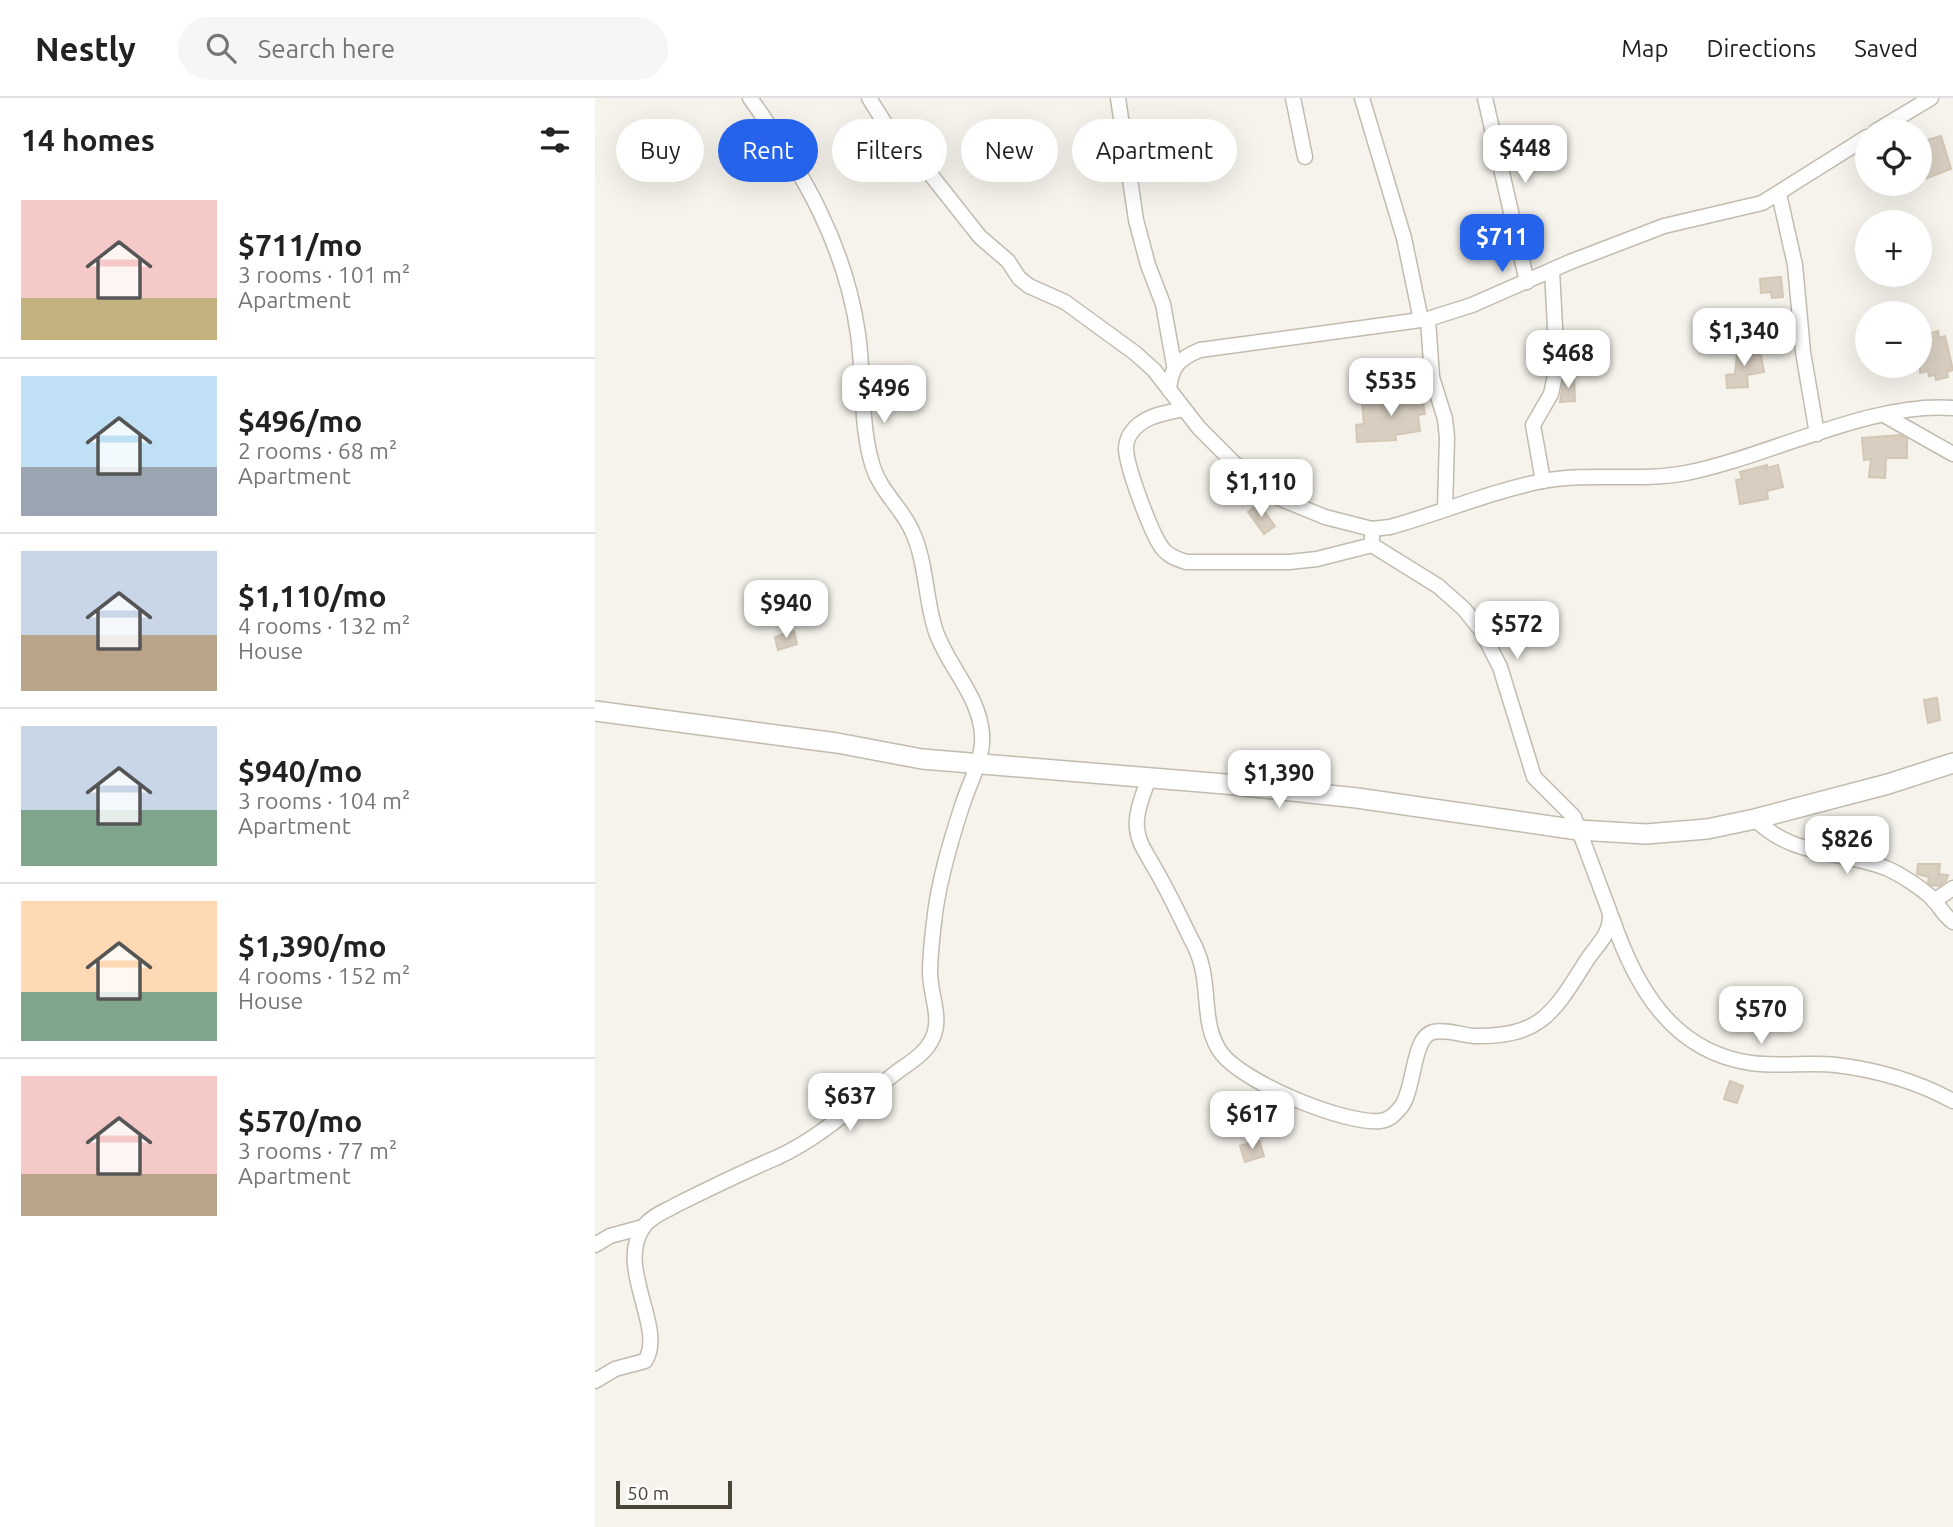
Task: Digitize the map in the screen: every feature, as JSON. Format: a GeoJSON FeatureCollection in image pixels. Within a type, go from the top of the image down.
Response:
{"type":"FeatureCollection","features":[{"type":"Feature","properties":{"kind":"street"},"geometry":{"type":"LineString","coordinates":[[595,1381],[615,1369],[645,1361],[652,1351],[651,1334],[637,1288],[637,1241],[643,1227],[653,1217],[801,1144],[865,1099],[917,1058],[929,1045],[937,1028],[936,1001],[930,978],[934,919],[952,838],[979,761],[982,735],[976,707],[935,630],[918,547],[911,528],[881,486],[873,468],[867,437],[857,328],[840,256],[811,189],[750,98]]}},
{"type":"Feature","properties":{"kind":"street"},"geometry":{"type":"LineString","coordinates":[[869,98],[886,125],[943,189],[980,237],[1008,261],[1019,278],[1029,286],[1065,302],[1104,329],[1154,370],[1184,409],[1255,484],[1269,494],[1325,517],[1372,529],[1391,527],[1543,481],[1608,476],[1642,478],[1685,473],[1884,415],[1937,406],[1953,408]]}},
{"type":"Feature","properties":{"kind":"street"},"geometry":{"type":"LineString","coordinates":[[1118,98],[1136,220],[1163,304],[1174,365],[1169,390]]}},
{"type":"Feature","properties":{"kind":"street"},"geometry":{"type":"LineString","coordinates":[[1293,98],[1305,157]]}},
{"type":"Feature","properties":{"kind":"street"},"geometry":{"type":"LineString","coordinates":[[1362,98],[1425,320],[1432,377],[1445,419],[1445,509]]}},
{"type":"Feature","properties":{"kind":"street"},"geometry":{"type":"LineString","coordinates":[[1485,98],[1527,282]]}},
{"type":"Feature","properties":{"kind":"street"},"geometry":{"type":"LineString","coordinates":[[1896,119],[1931,98]]}},
{"type":"Feature","properties":{"kind":"street"},"geometry":{"type":"LineString","coordinates":[[1174,365],[1184,356],[1223,345],[1425,320],[1664,226],[1762,203],[1855,145]]}},
{"type":"Feature","properties":{"kind":"street"},"geometry":{"type":"LineString","coordinates":[[1779,194],[1795,265],[1803,352],[1817,434]]}},
{"type":"Feature","properties":{"kind":"street"},"geometry":{"type":"LineString","coordinates":[[1543,481],[1532,425],[1551,394],[1557,366],[1552,270]]}},
{"type":"Feature","properties":{"kind":"street"},"geometry":{"type":"LineString","coordinates":[[1184,409],[1156,415],[1140,423],[1125,446],[1129,465],[1162,548],[1170,556],[1187,562],[1289,562],[1317,559],[1372,545],[1438,586],[1464,608],[1481,630],[1500,667],[1534,777],[1568,808],[1574,817],[1638,984],[1658,1009],[1697,1045],[1721,1057],[1749,1063],[1779,1066],[1835,1065],[1903,1078],[1953,1101]]}},
{"type":"Feature","properties":{"kind":"street"},"geometry":{"type":"LineString","coordinates":[[1884,415],[1953,454]]}},
{"type":"Feature","properties":{"kind":"street"},"geometry":{"type":"LineString","coordinates":[[1372,529],[1372,545]]}},
{"type":"Feature","properties":{"kind":"street"},"geometry":{"type":"LineString","coordinates":[[595,711],[824,741],[922,759],[979,761],[1357,798],[1578,831],[1646,834],[1707,829],[1755,819],[1888,784],[1953,763]]}},
{"type":"Feature","properties":{"kind":"street"},"geometry":{"type":"LineString","coordinates":[[1149,777],[1139,809],[1137,828],[1143,849],[1191,938],[1202,965],[1214,1039],[1223,1055],[1262,1082],[1296,1100],[1331,1112],[1358,1119],[1381,1121],[1393,1116],[1404,1102],[1412,1083],[1420,1042],[1429,1033],[1440,1031],[1495,1036],[1519,1032],[1546,1018],[1589,956],[1604,940],[1610,925],[1610,913]]}},
{"type":"Feature","properties":{"kind":"street"},"geometry":{"type":"LineString","coordinates":[[1755,819],[1769,833],[1780,839],[1824,854],[1863,861],[1889,870],[1934,901],[1939,911],[1953,922]]}},
{"type":"Feature","properties":{"kind":"street"},"geometry":{"type":"LineString","coordinates":[[1934,901],[1953,888]]}},
{"type":"Feature","properties":{"kind":"street"},"geometry":{"type":"LineString","coordinates":[[595,1245],[610,1236],[643,1227]]}},
{"type":"Feature","properties":{"kind":"building"},"geometry":{"type":"Polygon","coordinates":[[[1941,136],[1951,169],[1932,176],[1932,139],[1941,136]]]}},
{"type":"Feature","properties":{"kind":"building"},"geometry":{"type":"Polygon","coordinates":[[[1781,277],[1783,297],[1772,298],[1771,292],[1761,293],[1760,279],[1781,277]]]}},
{"type":"Feature","properties":{"kind":"building"},"geometry":{"type":"Polygon","coordinates":[[[1938,331],[1939,338],[1945,336],[1953,370],[1947,372],[1948,377],[1936,380],[1935,375],[1932,376],[1932,333],[1938,331]]]}},
{"type":"Feature","properties":{"kind":"building"},"geometry":{"type":"Polygon","coordinates":[[[1738,344],[1744,344],[1745,353],[1761,355],[1764,372],[1747,375],[1748,387],[1727,388],[1726,375],[1735,374],[1738,344]]]}},
{"type":"Feature","properties":{"kind":"building"},"geometry":{"type":"Polygon","coordinates":[[[1564,377],[1574,377],[1575,401],[1560,402],[1564,377]]]}},
{"type":"Feature","properties":{"kind":"building"},"geometry":{"type":"Polygon","coordinates":[[[1421,391],[1425,414],[1418,415],[1420,431],[1395,435],[1396,440],[1357,442],[1356,425],[1364,424],[1362,403],[1401,399],[1401,395],[1421,391]]]}},
{"type":"Feature","properties":{"kind":"building"},"geometry":{"type":"Polygon","coordinates":[[[1900,435],[1907,439],[1907,458],[1886,458],[1885,478],[1869,477],[1871,459],[1864,460],[1862,438],[1900,435]]]}},
{"type":"Feature","properties":{"kind":"building"},"geometry":{"type":"Polygon","coordinates":[[[1767,465],[1767,468],[1778,465],[1783,487],[1767,491],[1768,499],[1740,504],[1736,480],[1742,479],[1740,472],[1767,465]]]}},
{"type":"Feature","properties":{"kind":"building"},"geometry":{"type":"Polygon","coordinates":[[[1259,504],[1275,526],[1264,534],[1248,512],[1259,504]]]}},
{"type":"Feature","properties":{"kind":"building"},"geometry":{"type":"Polygon","coordinates":[[[794,631],[797,644],[778,650],[775,637],[794,631]]]}},
{"type":"Feature","properties":{"kind":"building"},"geometry":{"type":"Polygon","coordinates":[[[1937,698],[1940,720],[1928,723],[1924,700],[1937,698]]]}},
{"type":"Feature","properties":{"kind":"building"},"geometry":{"type":"Polygon","coordinates":[[[1918,864],[1940,864],[1939,874],[1948,875],[1946,881],[1939,886],[1931,885],[1928,882],[1929,877],[1917,874],[1918,864]]]}},
{"type":"Feature","properties":{"kind":"building"},"geometry":{"type":"Polygon","coordinates":[[[1730,1081],[1743,1086],[1737,1103],[1724,1099],[1730,1081]]]}},
{"type":"Feature","properties":{"kind":"building"},"geometry":{"type":"Polygon","coordinates":[[[1259,1140],[1264,1156],[1245,1162],[1240,1146],[1259,1140]]]}}]}
